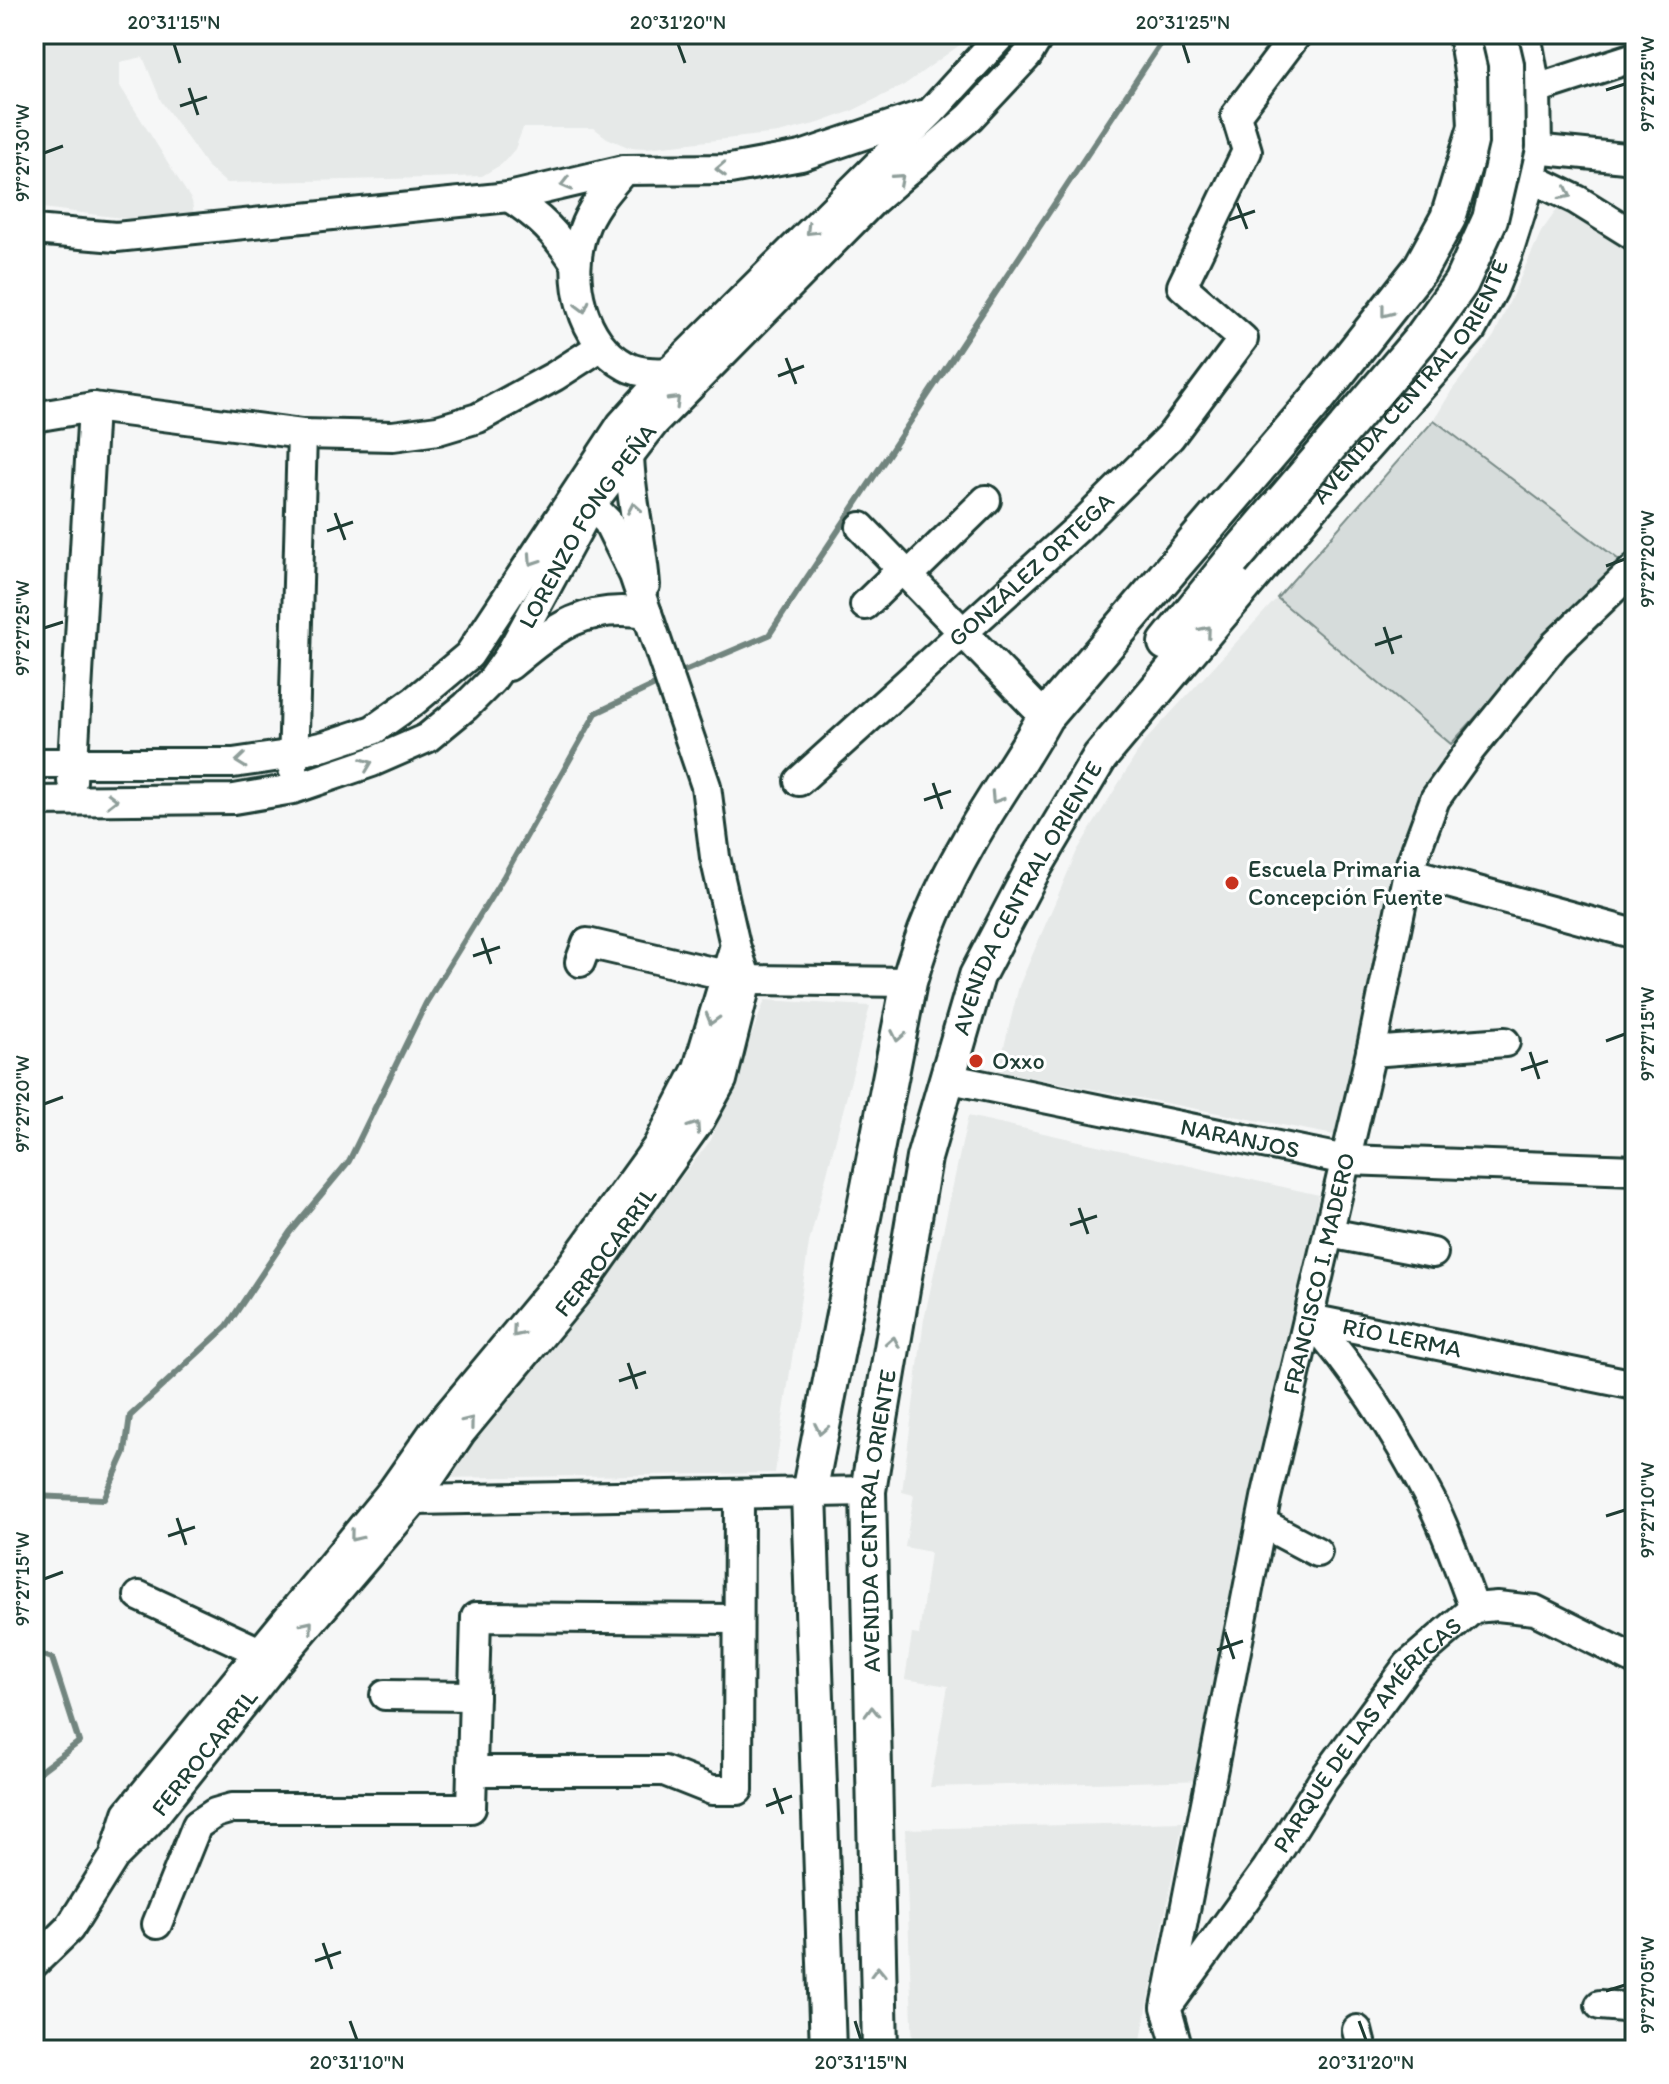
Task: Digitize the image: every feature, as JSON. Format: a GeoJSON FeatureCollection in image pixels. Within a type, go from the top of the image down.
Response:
{"type":"FeatureCollection","features":[{"type":"Feature","properties":{"kind":"main road"},"geometry":{"type":"LineString","coordinates":[[828,2050],[809,1493],[918,949],[967,845],[1021,761],[1045,717],[1318,398],[1420,269],[1448,218],[1473,139],[1474,83],[1466,34]]}},
{"type":"Feature","properties":{"kind":"main road"},"geometry":{"type":"LineString","coordinates":[[977,976],[985,925],[997,889],[1072,764],[1223,553],[1415,316],[1454,253],[1480,183],[1490,108],[1481,34]]}},
{"type":"Feature","properties":{"kind":"main road"},"geometry":{"type":"LineString","coordinates":[[1021,761],[1223,553],[1420,340],[1461,283],[1490,219],[1507,146],[1506,64],[1499,34]]}},
{"type":"Feature","properties":{"kind":"main road","name":"AVENIDA CENTRAL ORIENTE"},"geometry":{"type":"LineString","coordinates":[[880,2050],[868,1491],[924,1158],[977,976],[1032,871],[1100,757],[1308,510],[1469,328],[1505,252],[1532,162],[1533,90],[1523,34]]}},
{"type":"Feature","properties":{"kind":"street","name":"GONZÁLEZ ORTEGA"},"geometry":{"type":"LineString","coordinates":[[799,781],[1078,528],[1170,437],[1243,339],[1182,286],[1247,151],[1236,115],[1297,34]]}},
{"type":"Feature","properties":{"kind":"street"},"geometry":{"type":"LineString","coordinates":[[1000,37],[1033,45]]}},
{"type":"Feature","properties":{"kind":"street","name":"LORENZO FONG PEÑA"},"geometry":{"type":"LineString","coordinates":[[34,763],[233,763],[325,746],[373,730],[414,701],[469,655],[584,500],[709,368],[1000,37]]}},
{"type":"Feature","properties":{"kind":"street","name":"LORENZO FONG PEÑA"},"geometry":{"type":"LineString","coordinates":[[34,801],[234,799],[293,789],[372,762],[427,738],[492,680],[509,656],[621,425],[668,373],[865,194],[970,117],[1033,45]]}},
{"type":"Feature","properties":{"kind":"street"},"geometry":{"type":"LineString","coordinates":[[1533,90],[1635,57]]}},
{"type":"Feature","properties":{"kind":"street"},"geometry":{"type":"LineString","coordinates":[[34,230],[116,237],[509,197],[624,170],[730,169],[801,156],[931,112]]}},
{"type":"Feature","properties":{"kind":"street"},"geometry":{"type":"LineString","coordinates":[[1473,139],[1532,162],[1577,200],[1635,236]]}},
{"type":"Feature","properties":{"kind":"street"},"geometry":{"type":"LineString","coordinates":[[831,147],[865,194]]}},
{"type":"Feature","properties":{"kind":"street"},"geometry":{"type":"LineString","coordinates":[[1532,162],[1635,159]]}},
{"type":"Feature","properties":{"kind":"street"},"geometry":{"type":"LineString","coordinates":[[624,170],[593,209],[582,232],[576,264],[582,310],[600,347],[628,368],[668,373],[709,368]]}},
{"type":"Feature","properties":{"kind":"street"},"geometry":{"type":"LineString","coordinates":[[509,197],[537,216],[559,238],[576,264]]}},
{"type":"Feature","properties":{"kind":"street"},"geometry":{"type":"LineString","coordinates":[[34,417],[93,407],[302,434],[393,436],[438,430],[478,418],[555,376],[600,347]]}},
{"type":"Feature","properties":{"kind":"street"},"geometry":{"type":"LineString","coordinates":[[72,800],[93,407]]}},
{"type":"Feature","properties":{"kind":"street"},"geometry":{"type":"LineString","coordinates":[[293,789],[302,434]]}},
{"type":"Feature","properties":{"kind":"street","name":"FERROCARRIL"},"geometry":{"type":"LineString","coordinates":[[629,454],[629,481],[651,624]]}},
{"type":"Feature","properties":{"kind":"street","name":"FERROCARRIL"},"geometry":{"type":"LineString","coordinates":[[34,1963],[69,1929],[114,1857],[150,1821],[275,1664],[403,1496],[432,1434],[566,1273],[657,1147],[698,1068],[736,977],[735,945],[715,857],[706,786],[634,575],[608,522],[584,500]]}},
{"type":"Feature","properties":{"kind":"street"},"geometry":{"type":"LineString","coordinates":[[865,605],[986,500]]}},
{"type":"Feature","properties":{"kind":"street"},"geometry":{"type":"LineString","coordinates":[[861,527],[1045,717]]}},
{"type":"Feature","properties":{"kind":"street","name":"FRANCISCO I. MADERO"},"geometry":{"type":"LineString","coordinates":[[1178,2050],[1166,2007],[1262,1523],[1371,1052],[1408,872],[1435,799],[1470,750],[1555,645],[1635,568]]}},
{"type":"Feature","properties":{"kind":"street"},"geometry":{"type":"LineString","coordinates":[[492,680],[553,632],[602,610],[626,610],[651,624]]}},
{"type":"Feature","properties":{"kind":"street"},"geometry":{"type":"LineString","coordinates":[[1408,872],[1635,934]]}},
{"type":"Feature","properties":{"kind":"street"},"geometry":{"type":"LineString","coordinates":[[580,962],[587,943],[736,977],[909,982]]}},
{"type":"Feature","properties":{"kind":"street"},"geometry":{"type":"LineString","coordinates":[[1371,1052],[1505,1042]]}},
{"type":"Feature","properties":{"kind":"street","name":"NARANJOS"},"geometry":{"type":"LineString","coordinates":[[946,1078],[1346,1160],[1635,1170]]}},
{"type":"Feature","properties":{"kind":"street"},"geometry":{"type":"LineString","coordinates":[[1329,1233],[1433,1253]]}},
{"type":"Feature","properties":{"kind":"street","name":"RÍO LERMA"},"geometry":{"type":"LineString","coordinates":[[1310,1319],[1635,1385]]}},
{"type":"Feature","properties":{"kind":"street","name":"RÍO LERMA"},"geometry":{"type":"LineString","coordinates":[[1310,1319],[1341,1353],[1373,1401],[1431,1501],[1474,1608]]}},
{"type":"Feature","properties":{"kind":"street"},"geometry":{"type":"LineString","coordinates":[[403,1496],[868,1491]]}},
{"type":"Feature","properties":{"kind":"street"},"geometry":{"type":"LineString","coordinates":[[472,1771],[664,1771],[712,1790],[738,1790],[739,1494]]}},
{"type":"Feature","properties":{"kind":"street","name":"FERROCARRIL"},"geometry":{"type":"LineString","coordinates":[[114,1857],[128,1813],[260,1652],[403,1496]]}},
{"type":"Feature","properties":{"kind":"street"},"geometry":{"type":"LineString","coordinates":[[1262,1523],[1317,1552]]}},
{"type":"Feature","properties":{"kind":"street"},"geometry":{"type":"LineString","coordinates":[[139,1596],[260,1652]]}},
{"type":"Feature","properties":{"kind":"street","name":"PARQUE DE LAS AMÉRICAS"},"geometry":{"type":"LineString","coordinates":[[1166,2007],[1267,1869],[1323,1780],[1408,1665],[1474,1608],[1497,1606],[1535,1610],[1635,1660]]}},
{"type":"Feature","properties":{"kind":"street"},"geometry":{"type":"LineString","coordinates":[[157,1924],[197,1825],[215,1813],[232,1808],[471,1808],[476,1617],[738,1619]]}},
{"type":"Feature","properties":{"kind":"street"},"geometry":{"type":"LineString","coordinates":[[385,1695],[474,1696]]}},
{"type":"Feature","properties":{"kind":"street"},"geometry":{"type":"LineString","coordinates":[[1600,2005],[1635,2008]]}},
{"type":"Feature","properties":{"kind":"shaded area"},"geometry":{"type":"Polygon","coordinates":[[[34,34],[975,34],[904,85],[852,111],[819,123],[778,133],[647,148],[628,147],[594,128],[523,128],[515,149],[502,164],[482,176],[427,178],[226,183],[207,166],[161,101],[143,57],[120,62],[120,86],[192,201],[194,215],[146,221],[34,207],[34,34]]]}},
{"type":"Feature","properties":{"kind":"shaded area"},"geometry":{"type":"Polygon","coordinates":[[[1566,204],[1635,243],[1635,546],[1619,560],[1434,420],[1452,390],[1494,336],[1541,232],[1556,211],[1566,204]]]}},
{"type":"Feature","properties":{"kind":"shaded area"},"geometry":{"type":"Polygon","coordinates":[[[1434,420],[1619,560],[1451,744],[1277,598],[1434,420]]]}},
{"type":"Feature","properties":{"kind":"shaded area","name":"Escuela Primaria Concepción Fuente"},"geometry":{"type":"Polygon","coordinates":[[[1277,598],[1451,744],[1422,795],[1334,1135],[998,1071],[1019,986],[1077,851],[1144,742],[1277,598]]]}},
{"type":"Feature","properties":{"kind":"shaded area"},"geometry":{"type":"Polygon","coordinates":[[[765,1000],[870,1006],[809,1243],[775,1473],[441,1478],[711,1140],[765,1000]]]}},
{"type":"Feature","properties":{"kind":"shaded area"},"geometry":{"type":"Polygon","coordinates":[[[968,1116],[1319,1195],[1286,1347],[1211,1780],[930,1787],[948,1686],[905,1679],[912,1634],[919,1635],[930,1552],[905,1547],[914,1495],[902,1492],[924,1319],[968,1116]]]}},
{"type":"Feature","properties":{"kind":"shaded area"},"geometry":{"type":"Polygon","coordinates":[[[1183,1822],[1139,2050],[913,2050],[905,1829],[1183,1822]]]}},
{"type":"Feature","properties":{"kind":"waterway"},"geometry":{"type":"LineString","coordinates":[[675,675],[769,635],[1167,34]]}},
{"type":"Feature","properties":{"kind":"waterway"},"geometry":{"type":"LineString","coordinates":[[34,1496],[104,1499],[125,1452],[130,1416],[227,1326],[290,1232],[349,1161],[426,1003],[504,876],[596,713],[661,682]]}},
{"type":"Feature","properties":{"kind":"waterway"},"geometry":{"type":"LineString","coordinates":[[34,1652],[52,1658],[79,1742],[34,1776]]}},
{"type":"Feature","properties":{"kind":"place","name":"Escuela Primaria Concepción Fuente"},"geometry":{"type":"Point","coordinates":[1232,883]}},
{"type":"Feature","properties":{"kind":"place","name":"Oxxo"},"geometry":{"type":"Point","coordinates":[976,1061]}}]}
